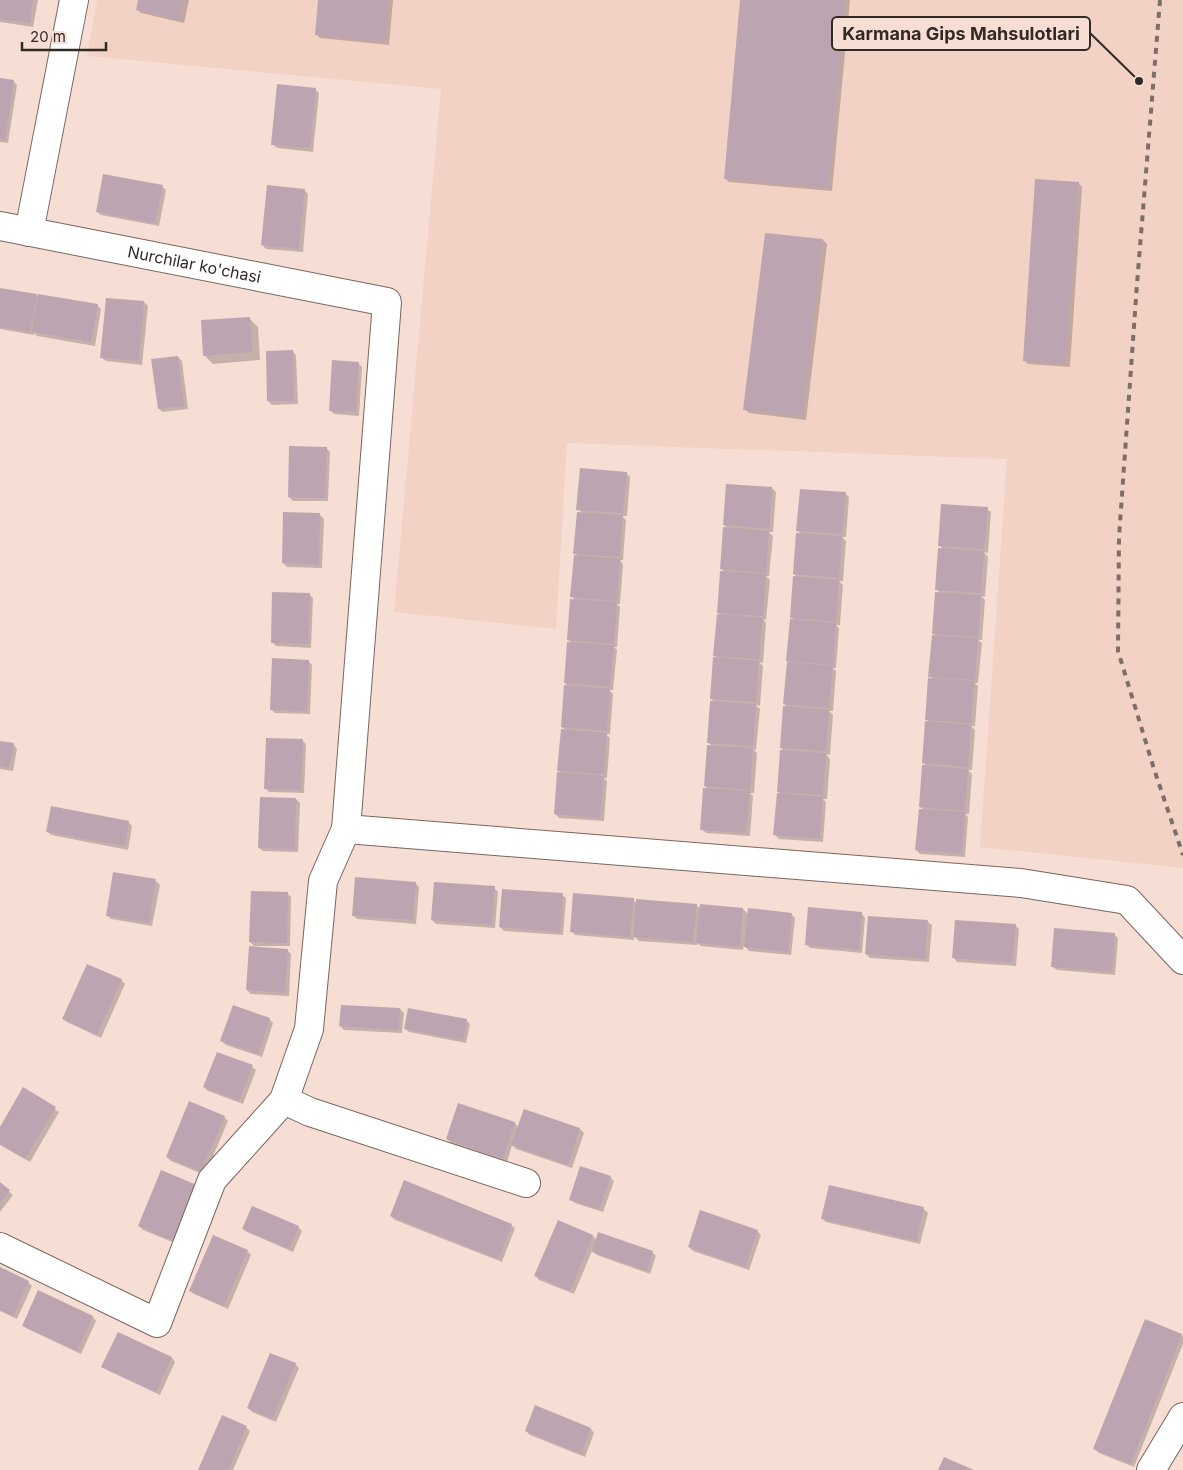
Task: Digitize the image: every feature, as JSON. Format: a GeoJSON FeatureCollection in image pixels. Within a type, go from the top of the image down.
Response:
{"type":"FeatureCollection","features":[{"type":"Feature","properties":{"kind":"street"},"geometry":{"type":"LineString","coordinates":[[29,232],[74,0]]}},
{"type":"Feature","properties":{"kind":"street","name":"Nurchilar ko'chasi"},"geometry":{"type":"LineString","coordinates":[[0,226],[387,302],[346,829]]}},
{"type":"Feature","properties":{"kind":"street"},"geometry":{"type":"LineString","coordinates":[[0,1247],[158,1323],[212,1180],[284,1100],[309,1029],[323,880],[346,829],[1030,884],[1126,900],[1183,960]]}},
{"type":"Feature","properties":{"kind":"street"},"geometry":{"type":"LineString","coordinates":[[284,1100],[310,1112],[526,1183]]}},
{"type":"Feature","properties":{"kind":"street"},"geometry":{"type":"LineString","coordinates":[[1151,1470],[1183,1417]]}},
{"type":"Feature","properties":{"kind":"shaded area"},"geometry":{"type":"Polygon","coordinates":[[[97,0],[1183,0],[1183,868],[980,847],[1007,459],[567,443],[556,629],[394,612],[441,89],[87,56],[97,0]]]}},
{"type":"Feature","properties":{"kind":"building"},"geometry":{"type":"Polygon","coordinates":[[[0,0],[33,0],[30,23],[0,19],[0,0]]]}},
{"type":"Feature","properties":{"kind":"building"},"geometry":{"type":"Polygon","coordinates":[[[138,0],[185,0],[180,20],[136,10],[138,0]]]}},
{"type":"Feature","properties":{"kind":"building"},"geometry":{"type":"Polygon","coordinates":[[[318,0],[389,0],[385,42],[315,35],[318,0]]]}},
{"type":"Feature","properties":{"kind":"building"},"geometry":{"type":"Polygon","coordinates":[[[740,0],[846,0],[829,188],[724,179],[740,0]]]}},
{"type":"Feature","properties":{"kind":"building"},"geometry":{"type":"Polygon","coordinates":[[[0,78],[14,80],[5,140],[0,139],[0,78]]]}},
{"type":"Feature","properties":{"kind":"building"},"geometry":{"type":"Polygon","coordinates":[[[277,84],[316,88],[310,148],[271,145],[277,84]]]}},
{"type":"Feature","properties":{"kind":"building"},"geometry":{"type":"Polygon","coordinates":[[[103,174],[163,185],[155,223],[96,212],[103,174]]]}},
{"type":"Feature","properties":{"kind":"building"},"geometry":{"type":"Polygon","coordinates":[[[1035,179],[1079,182],[1066,364],[1023,361],[1035,179]]]}},
{"type":"Feature","properties":{"kind":"building"},"geometry":{"type":"Polygon","coordinates":[[[267,185],[305,189],[299,249],[261,245],[267,185]]]}},
{"type":"Feature","properties":{"kind":"building"},"geometry":{"type":"Polygon","coordinates":[[[765,233],[823,239],[803,416],[743,410],[765,233]]]}},
{"type":"Feature","properties":{"kind":"building"},"geometry":{"type":"Polygon","coordinates":[[[0,288],[37,294],[30,332],[0,327],[0,288]]]}},
{"type":"Feature","properties":{"kind":"building"},"geometry":{"type":"Polygon","coordinates":[[[38,294],[98,304],[91,342],[32,332],[38,294]]]}},
{"type":"Feature","properties":{"kind":"building"},"geometry":{"type":"Polygon","coordinates":[[[106,298],[144,301],[139,361],[100,358],[106,298]]]}},
{"type":"Feature","properties":{"kind":"building"},"geometry":{"type":"Polygon","coordinates":[[[250,317],[252,352],[203,356],[201,320],[250,317]]]}},
{"type":"Feature","properties":{"kind":"building"},"geometry":{"type":"Polygon","coordinates":[[[293,350],[294,401],[267,401],[266,351],[293,350]]]}},
{"type":"Feature","properties":{"kind":"building"},"geometry":{"type":"Polygon","coordinates":[[[178,356],[184,406],[158,409],[151,359],[178,356]]]}},
{"type":"Feature","properties":{"kind":"building"},"geometry":{"type":"Polygon","coordinates":[[[332,360],[359,362],[356,412],[329,411],[332,360]]]}},
{"type":"Feature","properties":{"kind":"building"},"geometry":{"type":"Polygon","coordinates":[[[289,446],[327,447],[325,498],[288,497],[289,446]]]}},
{"type":"Feature","properties":{"kind":"building"},"geometry":{"type":"Polygon","coordinates":[[[580,468],[627,472],[623,513],[576,510],[580,468]]]}},
{"type":"Feature","properties":{"kind":"building"},"geometry":{"type":"Polygon","coordinates":[[[726,484],[772,487],[769,529],[723,525],[726,484]]]}},
{"type":"Feature","properties":{"kind":"building"},"geometry":{"type":"Polygon","coordinates":[[[800,489],[846,492],[842,534],[796,531],[800,489]]]}},
{"type":"Feature","properties":{"kind":"building"},"geometry":{"type":"Polygon","coordinates":[[[941,504],[988,507],[984,549],[938,546],[941,504]]]}},
{"type":"Feature","properties":{"kind":"building"},"geometry":{"type":"Polygon","coordinates":[[[283,512],[320,513],[319,565],[282,563],[283,512]]]}},
{"type":"Feature","properties":{"kind":"building"},"geometry":{"type":"Polygon","coordinates":[[[577,512],[623,515],[620,557],[573,554],[577,512]]]}},
{"type":"Feature","properties":{"kind":"building"},"geometry":{"type":"Polygon","coordinates":[[[723,527],[769,531],[766,573],[720,569],[723,527]]]}},
{"type":"Feature","properties":{"kind":"building"},"geometry":{"type":"Polygon","coordinates":[[[796,533],[842,536],[839,578],[793,574],[796,533]]]}},
{"type":"Feature","properties":{"kind":"building"},"geometry":{"type":"Polygon","coordinates":[[[938,548],[984,551],[981,593],[935,590],[938,548]]]}},
{"type":"Feature","properties":{"kind":"building"},"geometry":{"type":"Polygon","coordinates":[[[574,555],[620,559],[617,601],[570,597],[574,555]]]}},
{"type":"Feature","properties":{"kind":"building"},"geometry":{"type":"Polygon","coordinates":[[[720,571],[766,574],[763,616],[717,613],[720,571]]]}},
{"type":"Feature","properties":{"kind":"building"},"geometry":{"type":"Polygon","coordinates":[[[793,576],[839,580],[836,622],[790,618],[793,576]]]}},
{"type":"Feature","properties":{"kind":"building"},"geometry":{"type":"Polygon","coordinates":[[[272,592],[310,593],[308,644],[271,643],[272,592]]]}},
{"type":"Feature","properties":{"kind":"building"},"geometry":{"type":"Polygon","coordinates":[[[935,592],[981,595],[978,637],[932,634],[935,592]]]}},
{"type":"Feature","properties":{"kind":"building"},"geometry":{"type":"Polygon","coordinates":[[[570,599],[617,602],[614,644],[567,640],[570,599]]]}},
{"type":"Feature","properties":{"kind":"building"},"geometry":{"type":"Polygon","coordinates":[[[717,614],[763,618],[759,659],[713,656],[717,614]]]}},
{"type":"Feature","properties":{"kind":"building"},"geometry":{"type":"Polygon","coordinates":[[[790,619],[836,623],[833,665],[786,661],[790,619]]]}},
{"type":"Feature","properties":{"kind":"building"},"geometry":{"type":"Polygon","coordinates":[[[932,635],[978,638],[975,680],[928,677],[932,635]]]}},
{"type":"Feature","properties":{"kind":"building"},"geometry":{"type":"Polygon","coordinates":[[[567,642],[614,645],[610,687],[564,683],[567,642]]]}},
{"type":"Feature","properties":{"kind":"building"},"geometry":{"type":"Polygon","coordinates":[[[713,657],[759,661],[756,702],[710,699],[713,657]]]}},
{"type":"Feature","properties":{"kind":"building"},"geometry":{"type":"Polygon","coordinates":[[[272,658],[309,660],[307,711],[270,710],[272,658]]]}},
{"type":"Feature","properties":{"kind":"building"},"geometry":{"type":"Polygon","coordinates":[[[787,662],[833,666],[829,708],[783,704],[787,662]]]}},
{"type":"Feature","properties":{"kind":"building"},"geometry":{"type":"Polygon","coordinates":[[[928,678],[974,681],[971,723],[925,720],[928,678]]]}},
{"type":"Feature","properties":{"kind":"building"},"geometry":{"type":"Polygon","coordinates":[[[564,685],[610,689],[607,731],[561,727],[564,685]]]}},
{"type":"Feature","properties":{"kind":"building"},"geometry":{"type":"Polygon","coordinates":[[[710,701],[756,704],[753,746],[707,743],[710,701]]]}},
{"type":"Feature","properties":{"kind":"building"},"geometry":{"type":"Polygon","coordinates":[[[783,706],[829,710],[826,751],[780,748],[783,706]]]}},
{"type":"Feature","properties":{"kind":"building"},"geometry":{"type":"Polygon","coordinates":[[[925,721],[971,725],[968,767],[922,763],[925,721]]]}},
{"type":"Feature","properties":{"kind":"building"},"geometry":{"type":"Polygon","coordinates":[[[561,729],[607,733],[604,774],[557,771],[561,729]]]}},
{"type":"Feature","properties":{"kind":"building"},"geometry":{"type":"Polygon","coordinates":[[[266,738],[303,739],[301,790],[264,789],[266,738]]]}},
{"type":"Feature","properties":{"kind":"building"},"geometry":{"type":"Polygon","coordinates":[[[0,741],[14,743],[9,768],[0,766],[0,741]]]}},
{"type":"Feature","properties":{"kind":"building"},"geometry":{"type":"Polygon","coordinates":[[[707,745],[753,748],[750,790],[704,786],[707,745]]]}},
{"type":"Feature","properties":{"kind":"building"},"geometry":{"type":"Polygon","coordinates":[[[780,750],[826,753],[823,795],[777,792],[780,750]]]}},
{"type":"Feature","properties":{"kind":"building"},"geometry":{"type":"Polygon","coordinates":[[[922,765],[968,769],[965,811],[919,807],[922,765]]]}},
{"type":"Feature","properties":{"kind":"building"},"geometry":{"type":"Polygon","coordinates":[[[557,772],[604,776],[600,818],[554,814],[557,772]]]}},
{"type":"Feature","properties":{"kind":"building"},"geometry":{"type":"Polygon","coordinates":[[[703,788],[750,791],[746,833],[700,830],[703,788]]]}},
{"type":"Feature","properties":{"kind":"building"},"geometry":{"type":"Polygon","coordinates":[[[777,793],[823,797],[820,839],[773,835],[777,793]]]}},
{"type":"Feature","properties":{"kind":"building"},"geometry":{"type":"Polygon","coordinates":[[[260,797],[296,798],[295,849],[258,848],[260,797]]]}},
{"type":"Feature","properties":{"kind":"building"},"geometry":{"type":"Polygon","coordinates":[[[51,806],[129,821],[125,846],[46,832],[51,806]]]}},
{"type":"Feature","properties":{"kind":"building"},"geometry":{"type":"Polygon","coordinates":[[[919,809],[965,812],[962,854],[915,850],[919,809]]]}},
{"type":"Feature","properties":{"kind":"building"},"geometry":{"type":"Polygon","coordinates":[[[113,872],[156,879],[149,923],[106,916],[113,872]]]}},
{"type":"Feature","properties":{"kind":"building"},"geometry":{"type":"Polygon","coordinates":[[[355,877],[416,882],[413,920],[352,916],[355,877]]]}},
{"type":"Feature","properties":{"kind":"building"},"geometry":{"type":"Polygon","coordinates":[[[434,882],[495,886],[492,925],[431,920],[434,882]]]}},
{"type":"Feature","properties":{"kind":"building"},"geometry":{"type":"Polygon","coordinates":[[[502,889],[563,893],[560,932],[499,927],[502,889]]]}},
{"type":"Feature","properties":{"kind":"building"},"geometry":{"type":"Polygon","coordinates":[[[251,891],[288,892],[287,943],[249,942],[251,891]]]}},
{"type":"Feature","properties":{"kind":"building"},"geometry":{"type":"Polygon","coordinates":[[[573,893],[634,898],[630,937],[570,932],[573,893]]]}},
{"type":"Feature","properties":{"kind":"building"},"geometry":{"type":"Polygon","coordinates":[[[636,899],[697,904],[693,942],[633,937],[636,899]]]}},
{"type":"Feature","properties":{"kind":"building"},"geometry":{"type":"Polygon","coordinates":[[[700,904],[743,908],[740,947],[696,943],[700,904]]]}},
{"type":"Feature","properties":{"kind":"building"},"geometry":{"type":"Polygon","coordinates":[[[808,907],[862,912],[859,950],[805,945],[808,907]]]}},
{"type":"Feature","properties":{"kind":"building"},"geometry":{"type":"Polygon","coordinates":[[[748,908],[792,913],[788,952],[744,947],[748,908]]]}},
{"type":"Feature","properties":{"kind":"building"},"geometry":{"type":"Polygon","coordinates":[[[868,916],[928,920],[925,959],[865,954],[868,916]]]}},
{"type":"Feature","properties":{"kind":"building"},"geometry":{"type":"Polygon","coordinates":[[[955,920],[1016,924],[1012,963],[952,958],[955,920]]]}},
{"type":"Feature","properties":{"kind":"building"},"geometry":{"type":"Polygon","coordinates":[[[1054,928],[1115,933],[1112,972],[1051,967],[1054,928]]]}},
{"type":"Feature","properties":{"kind":"building"},"geometry":{"type":"Polygon","coordinates":[[[249,946],[288,949],[285,993],[246,990],[249,946]]]}},
{"type":"Feature","properties":{"kind":"building"},"geometry":{"type":"Polygon","coordinates":[[[87,964],[122,979],[97,1035],[62,1019],[87,964]]]}},
{"type":"Feature","properties":{"kind":"building"},"geometry":{"type":"Polygon","coordinates":[[[233,1005],[270,1018],[258,1054],[220,1041],[233,1005]]]}},
{"type":"Feature","properties":{"kind":"building"},"geometry":{"type":"Polygon","coordinates":[[[341,1005],[400,1008],[399,1030],[339,1026],[341,1005]]]}},
{"type":"Feature","properties":{"kind":"building"},"geometry":{"type":"Polygon","coordinates":[[[408,1008],[467,1019],[463,1040],[404,1029],[408,1008]]]}},
{"type":"Feature","properties":{"kind":"building"},"geometry":{"type":"Polygon","coordinates":[[[217,1052],[253,1065],[239,1101],[203,1087],[217,1052]]]}},
{"type":"Feature","properties":{"kind":"building"},"geometry":{"type":"Polygon","coordinates":[[[23,1087],[56,1107],[25,1159],[0,1144],[0,1127],[23,1087]]]}},
{"type":"Feature","properties":{"kind":"building"},"geometry":{"type":"Polygon","coordinates":[[[189,1101],[225,1116],[201,1172],[166,1157],[189,1101]]]}},
{"type":"Feature","properties":{"kind":"building"},"geometry":{"type":"Polygon","coordinates":[[[458,1103],[515,1122],[503,1159],[446,1139],[458,1103]]]}},
{"type":"Feature","properties":{"kind":"building"},"geometry":{"type":"Polygon","coordinates":[[[524,1109],[580,1128],[568,1165],[511,1145],[524,1109]]]}},
{"type":"Feature","properties":{"kind":"building"},"geometry":{"type":"Polygon","coordinates":[[[580,1166],[611,1176],[599,1209],[569,1200],[580,1166]]]}},
{"type":"Feature","properties":{"kind":"building"},"geometry":{"type":"Polygon","coordinates":[[[161,1170],[197,1185],[173,1241],[138,1226],[161,1170]]]}},
{"type":"Feature","properties":{"kind":"building"},"geometry":{"type":"Polygon","coordinates":[[[404,1180],[512,1224],[498,1259],[390,1216],[404,1180]]]}},
{"type":"Feature","properties":{"kind":"building"},"geometry":{"type":"Polygon","coordinates":[[[0,1182],[10,1190],[0,1203],[0,1182]]]}},
{"type":"Feature","properties":{"kind":"building"},"geometry":{"type":"Polygon","coordinates":[[[829,1185],[924,1207],[917,1241],[821,1219],[829,1185]]]}},
{"type":"Feature","properties":{"kind":"building"},"geometry":{"type":"Polygon","coordinates":[[[252,1206],[299,1226],[289,1249],[242,1229],[252,1206]]]}},
{"type":"Feature","properties":{"kind":"building"},"geometry":{"type":"Polygon","coordinates":[[[700,1210],[758,1230],[745,1267],[688,1247],[700,1210]]]}},
{"type":"Feature","properties":{"kind":"building"},"geometry":{"type":"Polygon","coordinates":[[[558,1220],[593,1235],[570,1291],[534,1276],[558,1220]]]}},
{"type":"Feature","properties":{"kind":"building"},"geometry":{"type":"Polygon","coordinates":[[[598,1232],[653,1251],[647,1271],[592,1252],[598,1232]]]}},
{"type":"Feature","properties":{"kind":"building"},"geometry":{"type":"Polygon","coordinates":[[[213,1235],[248,1250],[224,1306],[189,1291],[213,1235]]]}},
{"type":"Feature","properties":{"kind":"building"},"geometry":{"type":"Polygon","coordinates":[[[0,1267],[29,1281],[13,1316],[0,1310],[0,1267]]]}},
{"type":"Feature","properties":{"kind":"building"},"geometry":{"type":"Polygon","coordinates":[[[38,1290],[93,1316],[77,1351],[22,1326],[38,1290]]]}},
{"type":"Feature","properties":{"kind":"building"},"geometry":{"type":"Polygon","coordinates":[[[1145,1319],[1182,1334],[1131,1464],[1093,1449],[1145,1319]]]}},
{"type":"Feature","properties":{"kind":"building"},"geometry":{"type":"Polygon","coordinates":[[[118,1332],[172,1357],[156,1392],[101,1367],[118,1332]]]}},
{"type":"Feature","properties":{"kind":"building"},"geometry":{"type":"Polygon","coordinates":[[[270,1353],[296,1363],[272,1419],[247,1408],[270,1353]]]}},
{"type":"Feature","properties":{"kind":"building"},"geometry":{"type":"Polygon","coordinates":[[[535,1405],[591,1428],[581,1454],[525,1431],[535,1405]]]}},
{"type":"Feature","properties":{"kind":"building"},"geometry":{"type":"Polygon","coordinates":[[[222,1415],[247,1426],[228,1470],[198,1470],[222,1415]]]}},
{"type":"Feature","properties":{"kind":"building"},"geometry":{"type":"Polygon","coordinates":[[[944,1457],[974,1470],[938,1470],[944,1457]]]}},
{"type":"Feature","properties":{"kind":"railway"},"geometry":{"type":"LineString","coordinates":[[1160,0],[1119,537],[1118,651],[1154,769],[1183,855]]}},
{"type":"Feature","properties":{"kind":"place","name":"Karmana Gips Mahsulotlari"},"geometry":{"type":"Point","coordinates":[1139,81]}}]}
